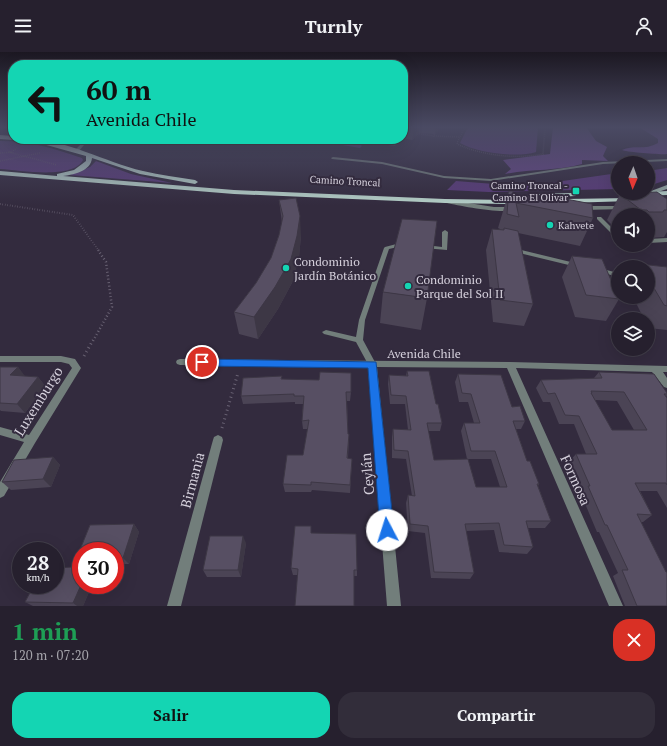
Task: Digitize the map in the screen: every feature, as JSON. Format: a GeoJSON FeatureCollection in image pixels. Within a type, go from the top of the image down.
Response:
{"type":"FeatureCollection","features":[{"type":"Feature","properties":{"kind":"main road","name":"Camino Troncal"},"geometry":{"type":"LineString","coordinates":[[0,173],[234,192],[444,201],[523,199],[392,194],[195,182],[142,173],[83,153]]}},
{"type":"Feature","properties":{"kind":"main road"},"geometry":{"type":"LineString","coordinates":[[43,177],[63,174],[82,168],[88,163],[89,155]]}},
{"type":"Feature","properties":{"kind":"main road"},"geometry":{"type":"LineString","coordinates":[[655,191],[667,187]]}},
{"type":"Feature","properties":{"kind":"main road"},"geometry":{"type":"LineString","coordinates":[[655,194],[667,193]]}},
{"type":"Feature","properties":{"kind":"main road"},"geometry":{"type":"LineString","coordinates":[[611,195],[531,199],[611,199]]}},
{"type":"Feature","properties":{"kind":"main road"},"geometry":{"type":"LineString","coordinates":[[655,199],[667,199]]}},
{"type":"Feature","properties":{"kind":"street","name":"Camino Troncal"},"geometry":{"type":"LineString","coordinates":[[444,201],[494,209],[518,209]]}},
{"type":"Feature","properties":{"kind":"street"},"geometry":{"type":"LineString","coordinates":[[574,208],[611,208]]}},
{"type":"Feature","properties":{"kind":"street"},"geometry":{"type":"LineString","coordinates":[[0,359],[61,359],[72,361],[77,368]]}},
{"type":"Feature","properties":{"kind":"street","name":"Avenida Chile"},"geometry":{"type":"LineString","coordinates":[[180,362],[510,365],[667,369]]}},
{"type":"Feature","properties":{"kind":"street","name":"Ceylán"},"geometry":{"type":"LineString","coordinates":[[372,364],[394,606]]}},
{"type":"Feature","properties":{"kind":"street","name":"Formosa"},"geometry":{"type":"LineString","coordinates":[[510,365],[616,606]]}},
{"type":"Feature","properties":{"kind":"street","name":"Luxemburgo"},"geometry":{"type":"LineString","coordinates":[[0,492],[77,368]]}},
{"type":"Feature","properties":{"kind":"street"},"geometry":{"type":"LineString","coordinates":[[656,369],[667,384]]}},
{"type":"Feature","properties":{"kind":"street"},"geometry":{"type":"LineString","coordinates":[[0,431],[31,440]]}},
{"type":"Feature","properties":{"kind":"street","name":"Birmania"},"geometry":{"type":"LineString","coordinates":[[174,606],[218,440]]}},
{"type":"Feature","properties":{"kind":"lane"},"geometry":{"type":"LineString","coordinates":[[333,158],[382,163],[449,178],[491,180],[595,164],[667,160]]}},
{"type":"Feature","properties":{"kind":"lane"},"geometry":{"type":"LineString","coordinates":[[599,218],[611,230]]}},
{"type":"Feature","properties":{"kind":"lane"},"geometry":{"type":"LineString","coordinates":[[416,246],[445,250],[445,232]]}},
{"type":"Feature","properties":{"kind":"lane"},"geometry":{"type":"LineString","coordinates":[[655,241],[667,240]]}},
{"type":"Feature","properties":{"kind":"lane"},"geometry":{"type":"LineString","coordinates":[[372,364],[359,340],[362,320],[387,248],[402,244],[409,245]]}},
{"type":"Feature","properties":{"kind":"lane"},"geometry":{"type":"LineString","coordinates":[[508,248],[581,266]]}},
{"type":"Feature","properties":{"kind":"lane"},"geometry":{"type":"LineString","coordinates":[[596,270],[611,273]]}},
{"type":"Feature","properties":{"kind":"lane"},"geometry":{"type":"LineString","coordinates":[[326,332],[359,340]]}},
{"type":"Feature","properties":{"kind":"path"},"geometry":{"type":"LineString","coordinates":[[12,153],[60,166]]}},
{"type":"Feature","properties":{"kind":"path"},"geometry":{"type":"LineString","coordinates":[[492,153],[504,155],[539,155],[543,153]]}},
{"type":"Feature","properties":{"kind":"path"},"geometry":{"type":"LineString","coordinates":[[0,161],[24,157]]}},
{"type":"Feature","properties":{"kind":"path"},"geometry":{"type":"LineString","coordinates":[[0,204],[72,215],[106,262],[112,307],[77,368]]}},
{"type":"Feature","properties":{"kind":"path"},"geometry":{"type":"LineString","coordinates":[[218,440],[241,363]]}},
{"type":"Feature","properties":{"kind":"shaded area"},"geometry":{"type":"Polygon","coordinates":[[[0,153],[67,153],[82,158],[83,160],[77,166],[68,170],[57,172],[32,172],[0,169],[0,153]]]}},
{"type":"Feature","properties":{"kind":"shaded area"},"geometry":{"type":"Polygon","coordinates":[[[491,153],[533,153],[518,155],[491,153]]]}},
{"type":"Feature","properties":{"kind":"shaded area"},"geometry":{"type":"Polygon","coordinates":[[[604,153],[603,156],[608,161],[582,160],[582,164],[573,166],[505,174],[511,169],[503,160],[550,154],[604,153]]]}},
{"type":"Feature","properties":{"kind":"shaded area"},"geometry":{"type":"Polygon","coordinates":[[[642,153],[667,154],[658,154],[642,153]]]}},
{"type":"Feature","properties":{"kind":"shaded area"},"geometry":{"type":"Polygon","coordinates":[[[96,161],[131,174],[172,183],[70,175],[90,167],[96,161]]]}},
{"type":"Feature","properties":{"kind":"shaded area"},"geometry":{"type":"Polygon","coordinates":[[[667,168],[667,180],[655,184],[655,170],[667,168]]]}},
{"type":"Feature","properties":{"kind":"shaded area"},"geometry":{"type":"Polygon","coordinates":[[[611,174],[611,189],[489,192],[447,190],[456,181],[507,185],[535,185],[611,174]]]}},
{"type":"Feature","properties":{"kind":"building"},"geometry":{"type":"Polygon","coordinates":[[[509,191],[513,191],[514,195],[550,196],[592,204],[593,218],[516,203],[519,217],[507,214],[508,201],[506,201],[509,191]]]}},
{"type":"Feature","properties":{"kind":"building"},"geometry":{"type":"Polygon","coordinates":[[[655,192],[667,199],[667,210],[664,210],[663,212],[655,212],[655,208],[638,208],[628,200],[655,200],[655,192]]]}},
{"type":"Feature","properties":{"kind":"building"},"geometry":{"type":"Polygon","coordinates":[[[296,198],[300,216],[291,259],[275,287],[254,317],[234,312],[256,283],[271,258],[279,235],[283,216],[279,200],[296,198]]]}},
{"type":"Feature","properties":{"kind":"building"},"geometry":{"type":"Polygon","coordinates":[[[402,219],[437,221],[427,298],[383,292],[402,219]]]}},
{"type":"Feature","properties":{"kind":"building"},"geometry":{"type":"Polygon","coordinates":[[[504,228],[518,231],[533,304],[500,300],[492,229],[504,230],[504,228]]]}},
{"type":"Feature","properties":{"kind":"building"},"geometry":{"type":"Polygon","coordinates":[[[572,256],[602,259],[611,280],[611,298],[586,295],[572,256]]]}},
{"type":"Feature","properties":{"kind":"building"},"geometry":{"type":"Polygon","coordinates":[[[655,266],[667,267],[667,306],[664,305],[655,290],[655,266]]]}},
{"type":"Feature","properties":{"kind":"building"},"geometry":{"type":"Polygon","coordinates":[[[0,367],[18,367],[10,375],[38,377],[17,404],[0,403],[0,367]]]}},
{"type":"Feature","properties":{"kind":"building"},"geometry":{"type":"Polygon","coordinates":[[[407,371],[429,371],[436,404],[438,404],[442,423],[427,423],[434,460],[468,459],[476,487],[507,487],[495,451],[471,451],[464,423],[480,423],[471,394],[462,393],[458,374],[501,375],[512,407],[520,406],[525,421],[513,421],[527,461],[530,461],[539,484],[537,484],[551,521],[526,521],[533,547],[504,545],[499,523],[465,524],[474,573],[434,572],[428,526],[410,524],[408,495],[415,496],[408,451],[394,450],[393,429],[411,430],[406,396],[391,395],[389,375],[408,376],[407,371]]]}},
{"type":"Feature","properties":{"kind":"building"},"geometry":{"type":"Polygon","coordinates":[[[320,372],[351,373],[351,392],[346,392],[349,434],[347,458],[352,459],[350,485],[311,482],[311,485],[283,484],[287,455],[303,455],[309,420],[302,421],[304,396],[294,396],[294,394],[241,396],[243,378],[282,376],[281,379],[319,380],[320,372]]]}},
{"type":"Feature","properties":{"kind":"building"},"geometry":{"type":"Polygon","coordinates":[[[599,372],[654,374],[667,393],[664,394],[667,398],[667,485],[666,483],[635,483],[652,515],[637,514],[667,572],[667,606],[637,606],[622,570],[628,570],[607,525],[605,525],[576,454],[597,454],[579,416],[565,415],[555,393],[548,394],[541,380],[602,378],[599,372]],[[591,391],[591,393],[612,430],[647,430],[624,392],[591,391]]]}},
{"type":"Feature","properties":{"kind":"building"},"geometry":{"type":"Polygon","coordinates":[[[53,457],[43,479],[2,482],[14,460],[53,457]]]}},
{"type":"Feature","properties":{"kind":"building"},"geometry":{"type":"Polygon","coordinates":[[[134,524],[124,555],[124,542],[83,542],[90,525],[134,524]]]}},
{"type":"Feature","properties":{"kind":"building"},"geometry":{"type":"Polygon","coordinates":[[[295,526],[311,526],[311,533],[356,534],[357,570],[354,570],[354,606],[295,606],[298,569],[291,568],[295,526]]]}},
{"type":"Feature","properties":{"kind":"building"},"geometry":{"type":"Polygon","coordinates":[[[210,536],[243,536],[238,570],[203,570],[210,536]]]}},
{"type":"Feature","properties":{"kind":"building"},"geometry":{"type":"Polygon","coordinates":[[[72,567],[72,594],[77,594],[73,603],[25,602],[29,594],[64,594],[64,568],[72,567]]]}},
{"type":"Feature","properties":{"kind":"place","name":"Camino Troncal - Camino El Olivar"},"geometry":{"type":"Point","coordinates":[576,191]}},
{"type":"Feature","properties":{"kind":"place","name":"Kahvete"},"geometry":{"type":"Point","coordinates":[550,225]}},
{"type":"Feature","properties":{"kind":"place","name":"Condominio Jardín Botánico"},"geometry":{"type":"Point","coordinates":[286,268]}},
{"type":"Feature","properties":{"kind":"place","name":"Condominio Parque del Sol II"},"geometry":{"type":"Point","coordinates":[408,286]}},
{"type":"Feature","properties":{"kind":"route"},"geometry":{"type":"LineString","coordinates":[[202,362],[372,364],[387,530]]}}]}
